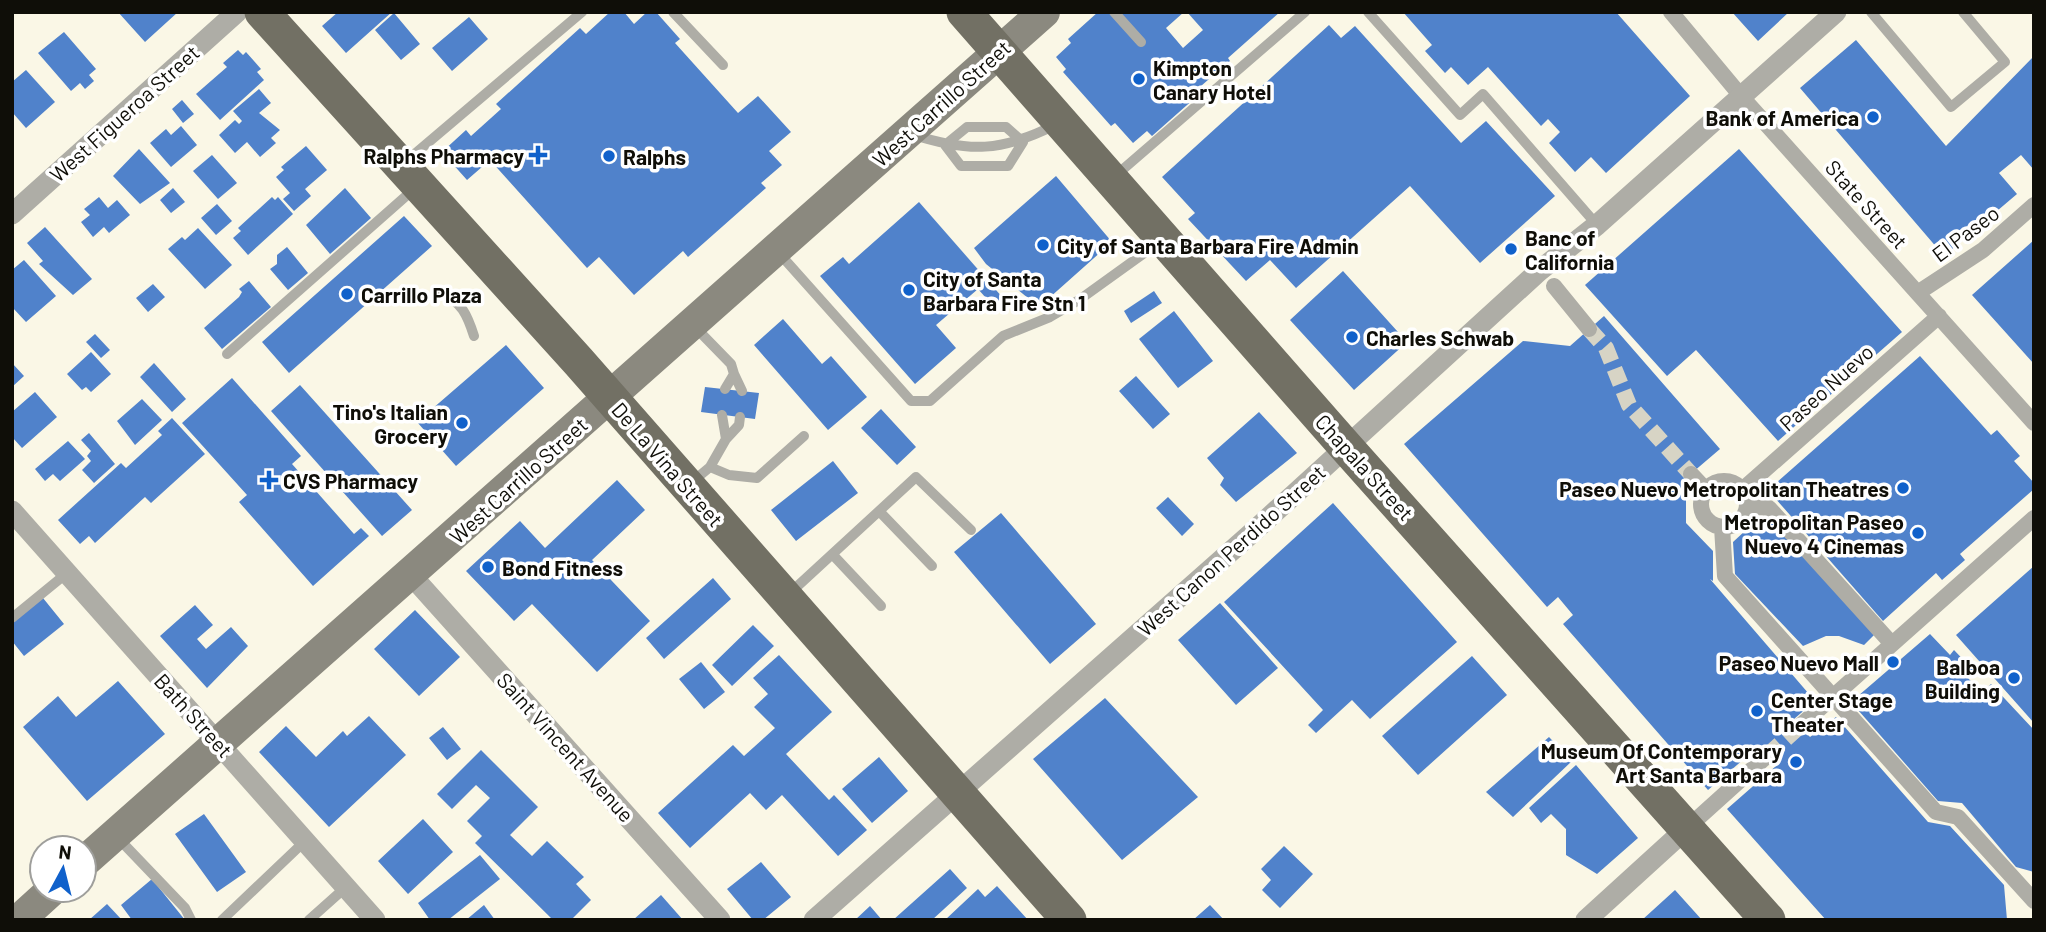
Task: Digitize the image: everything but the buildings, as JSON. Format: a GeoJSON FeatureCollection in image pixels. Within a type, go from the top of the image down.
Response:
{"type":"FeatureCollection","features":[{"type":"Feature","properties":{"kind":"main road","name":"De La Vina Street"},"geometry":{"type":"LineString","coordinates":[[262,12],[411,174],[610,398],[699,476],[785,597],[1069,920]]}},
{"type":"Feature","properties":{"kind":"main road","name":"Chapala Street"},"geometry":{"type":"LineString","coordinates":[[964,12],[1346,447],[1769,920]]}},
{"type":"Feature","properties":{"kind":"main road","name":"West Carrillo Street"},"geometry":{"type":"LineString","coordinates":[[98,850],[1044,12]]}},
{"type":"Feature","properties":{"kind":"main road"},"geometry":{"type":"LineString","coordinates":[[19,920],[37,904]]}},
{"type":"Feature","properties":{"kind":"street","name":"West Figueroa Street"},"geometry":{"type":"LineString","coordinates":[[12,214],[237,12]]}},
{"type":"Feature","properties":{"kind":"street","name":"State Street"},"geometry":{"type":"LineString","coordinates":[[1671,12],[1741,96],[2034,422]]}},
{"type":"Feature","properties":{"kind":"street","name":"West Canon Perdido Street"},"geometry":{"type":"LineString","coordinates":[[814,920],[1346,447],[1539,271],[1597,225],[1836,12]]}},
{"type":"Feature","properties":{"kind":"street","name":"El Paseo"},"geometry":{"type":"LineString","coordinates":[[1919,292],[1983,250],[2034,205]]}},
{"type":"Feature","properties":{"kind":"street"},"geometry":{"type":"LineString","coordinates":[[1554,286],[1589,328]]}},
{"type":"Feature","properties":{"kind":"street","name":"Paseo Nuevo"},"geometry":{"type":"LineString","coordinates":[[1742,490],[1939,316]]}},
{"type":"Feature","properties":{"kind":"street"},"geometry":{"type":"LineString","coordinates":[[1691,474],[1706,490]]}},
{"type":"Feature","properties":{"kind":"street"},"geometry":{"type":"LineString","coordinates":[[1727,481],[1742,490],[1747,507],[1743,518],[1734,525],[1722,527],[1710,523],[1703,513],[1701,501],[1706,490],[1715,483],[1727,481]]}},
{"type":"Feature","properties":{"kind":"street"},"geometry":{"type":"LineString","coordinates":[[1747,507],[1769,509],[1892,645]]}},
{"type":"Feature","properties":{"kind":"street","name":"Bath Street"},"geometry":{"type":"LineString","coordinates":[[12,510],[375,920]]}},
{"type":"Feature","properties":{"kind":"street"},"geometry":{"type":"LineString","coordinates":[[1800,726],[2034,518]]}},
{"type":"Feature","properties":{"kind":"street"},"geometry":{"type":"LineString","coordinates":[[1722,527],[1726,576],[1936,813],[1958,817],[2034,901]]}},
{"type":"Feature","properties":{"kind":"street","name":"Saint Vincent Avenue"},"geometry":{"type":"LineString","coordinates":[[411,575],[720,920]]}},
{"type":"Feature","properties":{"kind":"street"},"geometry":{"type":"LineString","coordinates":[[1586,920],[1768,755]]}},
{"type":"Feature","properties":{"kind":"lane"},"geometry":{"type":"LineString","coordinates":[[228,354],[411,174],[582,12]]}},
{"type":"Feature","properties":{"kind":"lane"},"geometry":{"type":"LineString","coordinates":[[673,12],[723,65]]}},
{"type":"Feature","properties":{"kind":"lane"},"geometry":{"type":"LineString","coordinates":[[1114,12],[1141,42]]}},
{"type":"Feature","properties":{"kind":"lane"},"geometry":{"type":"LineString","coordinates":[[1112,179],[1306,12]]}},
{"type":"Feature","properties":{"kind":"lane"},"geometry":{"type":"LineString","coordinates":[[1368,12],[1460,115],[1483,94],[1597,225]]}},
{"type":"Feature","properties":{"kind":"lane"},"geometry":{"type":"LineString","coordinates":[[1871,12],[1951,107],[2005,62],[1963,12]]}},
{"type":"Feature","properties":{"kind":"lane"},"geometry":{"type":"LineString","coordinates":[[909,133],[945,145],[1001,147],[1023,142],[1060,122]]}},
{"type":"Feature","properties":{"kind":"lane"},"geometry":{"type":"LineString","coordinates":[[945,145],[967,127],[1006,127],[1023,142]]}},
{"type":"Feature","properties":{"kind":"lane"},"geometry":{"type":"LineString","coordinates":[[945,145],[961,166],[1008,166],[1023,142]]}},
{"type":"Feature","properties":{"kind":"lane"},"geometry":{"type":"LineString","coordinates":[[776,250],[911,401],[930,401],[1003,336],[1050,317],[1079,300],[1164,239]]}},
{"type":"Feature","properties":{"kind":"lane"},"geometry":{"type":"LineString","coordinates":[[441,292],[458,301],[464,309],[474,336]]}},
{"type":"Feature","properties":{"kind":"lane"},"geometry":{"type":"LineString","coordinates":[[693,324],[731,364],[742,391]]}},
{"type":"Feature","properties":{"kind":"lane"},"geometry":{"type":"LineString","coordinates":[[725,389],[734,374]]}},
{"type":"Feature","properties":{"kind":"lane"},"geometry":{"type":"LineString","coordinates":[[722,415],[726,439]]}},
{"type":"Feature","properties":{"kind":"lane"},"geometry":{"type":"LineString","coordinates":[[699,476],[739,425],[740,417]]}},
{"type":"Feature","properties":{"kind":"lane"},"geometry":{"type":"LineString","coordinates":[[699,476],[757,478],[804,436]]}},
{"type":"Feature","properties":{"kind":"lane"},"geometry":{"type":"LineString","coordinates":[[785,597],[916,477],[971,530]]}},
{"type":"Feature","properties":{"kind":"lane"},"geometry":{"type":"LineString","coordinates":[[879,512],[932,566]]}},
{"type":"Feature","properties":{"kind":"lane"},"geometry":{"type":"LineString","coordinates":[[833,555],[881,606]]}},
{"type":"Feature","properties":{"kind":"lane"},"geometry":{"type":"LineString","coordinates":[[12,618],[67,573]]}},
{"type":"Feature","properties":{"kind":"lane"},"geometry":{"type":"LineString","coordinates":[[115,835],[185,908],[191,920]]}},
{"type":"Feature","properties":{"kind":"lane"},"geometry":{"type":"LineString","coordinates":[[222,920],[305,841]]}},
{"type":"Feature","properties":{"kind":"lane"},"geometry":{"type":"LineString","coordinates":[[309,920],[346,887]]}},
{"type":"Feature","properties":{"kind":"tunnel"},"geometry":{"type":"LineString","coordinates":[[1589,329],[1606,348],[1629,405],[1691,474]]}},
{"type":"Feature","properties":{"kind":"tunnel"},"geometry":{"type":"LineString","coordinates":[[1768,755],[1800,726]]}},
{"type":"Feature","properties":{"kind":"place","name":"Kimpton Canary Hotel"},"geometry":{"type":"Point","coordinates":[1139,79]}},
{"type":"Feature","properties":{"kind":"place","name":"Bank of America"},"geometry":{"type":"Point","coordinates":[1873,117]}},
{"type":"Feature","properties":{"kind":"place","name":"Ralphs Pharmacy"},"geometry":{"type":"Point","coordinates":[538,155]}},
{"type":"Feature","properties":{"kind":"place","name":"Ralphs"},"geometry":{"type":"Point","coordinates":[609,156]}},
{"type":"Feature","properties":{"kind":"place","name":"City of Santa Barbara Fire Admin"},"geometry":{"type":"Point","coordinates":[1043,245]}},
{"type":"Feature","properties":{"kind":"place","name":"Banc of California"},"geometry":{"type":"Point","coordinates":[1511,249]}},
{"type":"Feature","properties":{"kind":"place","name":"City of Santa Barbara Fire Stn 1"},"geometry":{"type":"Point","coordinates":[909,290]}},
{"type":"Feature","properties":{"kind":"place","name":"Carrillo Plaza"},"geometry":{"type":"Point","coordinates":[347,294]}},
{"type":"Feature","properties":{"kind":"place","name":"Charles Schwab"},"geometry":{"type":"Point","coordinates":[1352,337]}},
{"type":"Feature","properties":{"kind":"place","name":"Tino's Italian Grocery"},"geometry":{"type":"Point","coordinates":[462,423]}},
{"type":"Feature","properties":{"kind":"place","name":"CVS Pharmacy"},"geometry":{"type":"Point","coordinates":[269,480]}},
{"type":"Feature","properties":{"kind":"place","name":"Paseo Nuevo Metropolitan Theatres"},"geometry":{"type":"Point","coordinates":[1903,488]}},
{"type":"Feature","properties":{"kind":"place","name":"Metropolitan Paseo Nuevo 4 Cinemas"},"geometry":{"type":"Point","coordinates":[1918,533]}},
{"type":"Feature","properties":{"kind":"place","name":"Bond Fitness"},"geometry":{"type":"Point","coordinates":[488,567]}},
{"type":"Feature","properties":{"kind":"place","name":"Paseo Nuevo Mall"},"geometry":{"type":"Point","coordinates":[1893,662]}},
{"type":"Feature","properties":{"kind":"place","name":"Balboa Building"},"geometry":{"type":"Point","coordinates":[2014,678]}},
{"type":"Feature","properties":{"kind":"place","name":"Center Stage Theater"},"geometry":{"type":"Point","coordinates":[1757,711]}},
{"type":"Feature","properties":{"kind":"place","name":"Museum Of Contemporary Art Santa Barbara"},"geometry":{"type":"Point","coordinates":[1796,762]}}]}
